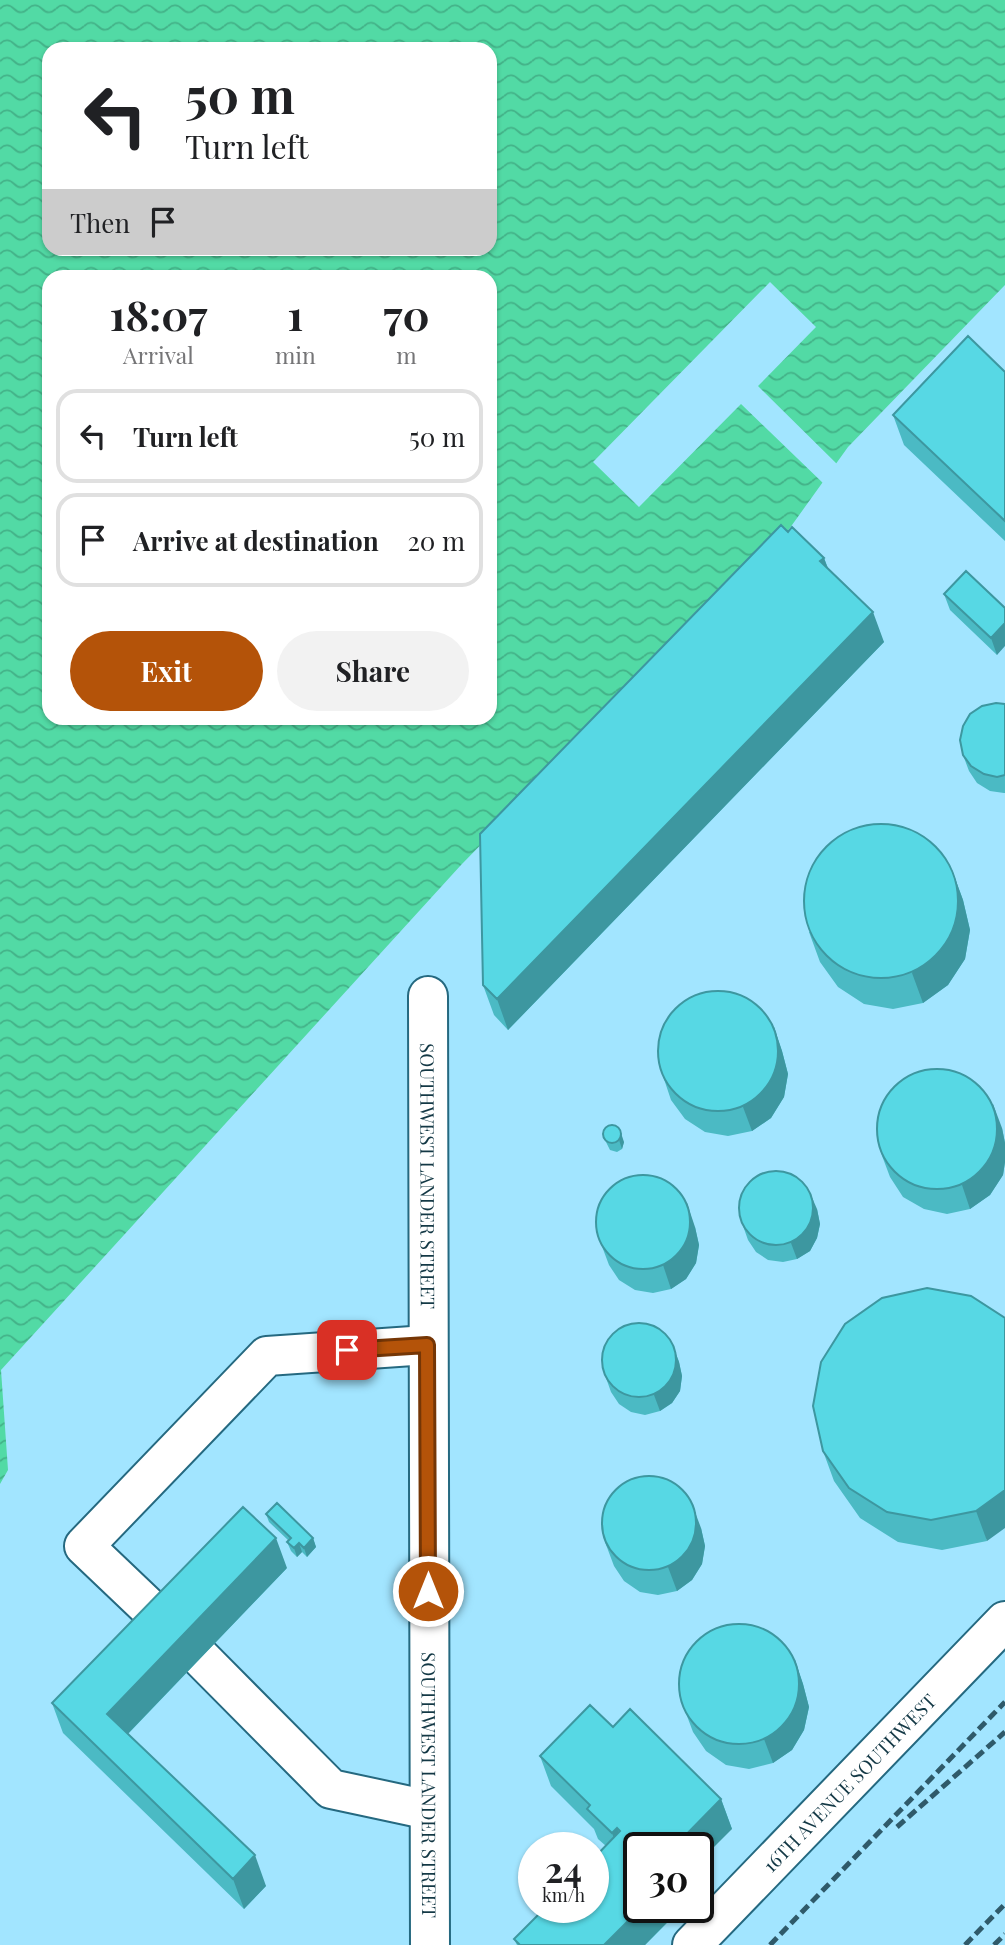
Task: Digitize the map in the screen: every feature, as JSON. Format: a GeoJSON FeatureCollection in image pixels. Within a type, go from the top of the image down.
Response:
{"type":"FeatureCollection","features":[{"type":"Feature","properties":{"kind":"street","name":"SOUTHWEST LANDER STREET"},"geometry":{"type":"LineString","coordinates":[[428,996],[430,1945]]}},
{"type":"Feature","properties":{"kind":"street"},"geometry":{"type":"LineString","coordinates":[[168,1626],[84,1546],[267,1356],[427,1345]]}},
{"type":"Feature","properties":{"kind":"street","name":"16TH AVENUE SOUTHWEST"},"geometry":{"type":"LineString","coordinates":[[692,1945],[1005,1621]]}},
{"type":"Feature","properties":{"kind":"street"},"geometry":{"type":"LineString","coordinates":[[201,1658],[331,1789],[429,1810]]}},
{"type":"Feature","properties":{"kind":"water"},"geometry":{"type":"Polygon","coordinates":[[[0,0],[1005,0],[1005,285],[848,447],[787,532],[461,865],[1,1370],[8,1470],[0,1484],[0,0]]]}},
{"type":"Feature","properties":{"kind":"pier"},"geometry":{"type":"Polygon","coordinates":[[[770,282],[816,327],[758,386],[839,466],[825,485],[741,404],[639,507],[593,462],[770,282]]]}},
{"type":"Feature","properties":{"kind":"building"},"geometry":{"type":"Polygon","coordinates":[[[968,336],[1005,372],[1005,521],[893,415],[968,336]]]}},
{"type":"Feature","properties":{"kind":"building"},"geometry":{"type":"Polygon","coordinates":[[[781,525],[788,532],[792,527],[824,558],[820,561],[873,612],[497,999],[483,985],[480,834],[781,525]]]}},
{"type":"Feature","properties":{"kind":"building"},"geometry":{"type":"Polygon","coordinates":[[[966,571],[1005,608],[1005,623],[991,638],[944,594],[966,571]]]}},
{"type":"Feature","properties":{"kind":"building"},"geometry":{"type":"Polygon","coordinates":[[[1005,704],[1005,775],[997,777],[984,774],[971,766],[963,755],[960,740],[963,726],[970,714],[982,706],[1005,704]]]}},
{"type":"Feature","properties":{"kind":"building"},"geometry":{"type":"Polygon","coordinates":[[[881,824],[911,830],[936,846],[952,871],[958,901],[952,931],[936,956],[911,972],[881,978],[851,972],[826,956],[810,931],[804,901],[810,871],[826,846],[851,830],[881,824]]]}},
{"type":"Feature","properties":{"kind":"building"},"geometry":{"type":"Polygon","coordinates":[[[718,991],[741,995],[761,1008],[774,1028],[778,1051],[774,1074],[761,1094],[741,1107],[718,1111],[695,1107],[675,1094],[662,1074],[658,1051],[662,1028],[675,1008],[695,995],[718,991]]]}},
{"type":"Feature","properties":{"kind":"building"},"geometry":{"type":"Polygon","coordinates":[[[937,1069],[960,1073],[980,1086],[993,1106],[997,1129],[993,1152],[980,1172],[960,1185],[937,1189],[914,1185],[894,1172],[881,1152],[877,1129],[881,1106],[894,1086],[914,1073],[937,1069]]]}},
{"type":"Feature","properties":{"kind":"building"},"geometry":{"type":"Polygon","coordinates":[[[612,1125],[618,1128],[621,1134],[618,1140],[612,1143],[606,1140],[603,1134],[606,1128],[612,1125]]]}},
{"type":"Feature","properties":{"kind":"building"},"geometry":{"type":"Polygon","coordinates":[[[776,1171],[797,1177],[807,1187],[813,1208],[807,1229],[797,1239],[776,1245],[755,1239],[745,1229],[739,1208],[745,1187],[755,1177],[776,1171]]]}},
{"type":"Feature","properties":{"kind":"building"},"geometry":{"type":"Polygon","coordinates":[[[643,1175],[661,1179],[676,1189],[686,1204],[690,1222],[686,1240],[676,1255],[661,1265],[643,1269],[625,1265],[610,1255],[600,1240],[596,1222],[600,1204],[610,1189],[625,1179],[643,1175]]]}},
{"type":"Feature","properties":{"kind":"building"},"geometry":{"type":"Polygon","coordinates":[[[927,1288],[971,1296],[1005,1318],[1005,1490],[976,1511],[931,1520],[887,1512],[849,1488],[823,1451],[813,1406],[821,1362],[845,1324],[882,1298],[927,1288]]]}},
{"type":"Feature","properties":{"kind":"building"},"geometry":{"type":"Polygon","coordinates":[[[639,1323],[660,1329],[670,1339],[676,1360],[670,1381],[660,1391],[639,1397],[618,1391],[608,1381],[602,1360],[608,1339],[618,1329],[639,1323]]]}},
{"type":"Feature","properties":{"kind":"building"},"geometry":{"type":"Polygon","coordinates":[[[649,1476],[667,1479],[682,1490],[693,1505],[696,1523],[693,1541],[682,1556],[667,1567],[649,1570],[631,1567],[616,1556],[605,1541],[602,1523],[605,1505],[616,1490],[631,1479],[649,1476]]]}},
{"type":"Feature","properties":{"kind":"building"},"geometry":{"type":"Polygon","coordinates":[[[277,1503],[313,1538],[304,1548],[299,1543],[294,1548],[287,1542],[291,1538],[266,1514],[277,1503]]]}},
{"type":"Feature","properties":{"kind":"building"},"geometry":{"type":"Polygon","coordinates":[[[243,1507],[276,1538],[107,1714],[255,1855],[233,1879],[52,1703],[243,1507]]]}},
{"type":"Feature","properties":{"kind":"building"},"geometry":{"type":"Polygon","coordinates":[[[739,1624],[762,1629],[781,1642],[794,1661],[799,1684],[794,1707],[781,1726],[762,1739],[739,1744],[716,1739],[697,1726],[684,1707],[679,1684],[684,1661],[697,1642],[716,1629],[739,1624]]]}},
{"type":"Feature","properties":{"kind":"building"},"geometry":{"type":"Polygon","coordinates":[[[590,1705],[613,1727],[630,1709],[721,1799],[689,1832],[623,1832],[623,1923],[626,1923],[604,1945],[520,1945],[514,1939],[530,1923],[609,1923],[609,1842],[620,1831],[617,1828],[612,1833],[587,1809],[590,1805],[540,1756],[590,1705]]]}},
{"type":"Feature","properties":{"kind":"railway"},"geometry":{"type":"LineString","coordinates":[[770,1945],[1005,1702]]}},
{"type":"Feature","properties":{"kind":"railway"},"geometry":{"type":"LineString","coordinates":[[897,1827],[1005,1732]]}},
{"type":"Feature","properties":{"kind":"railway"},"geometry":{"type":"LineString","coordinates":[[965,1945],[1005,1904]]}},
{"type":"Feature","properties":{"kind":"railway"},"geometry":{"type":"LineString","coordinates":[[994,1945],[1005,1934]]}},
{"type":"Feature","properties":{"kind":"route"},"geometry":{"type":"LineString","coordinates":[[347,1350],[427,1345],[428,1591]]}}]}
